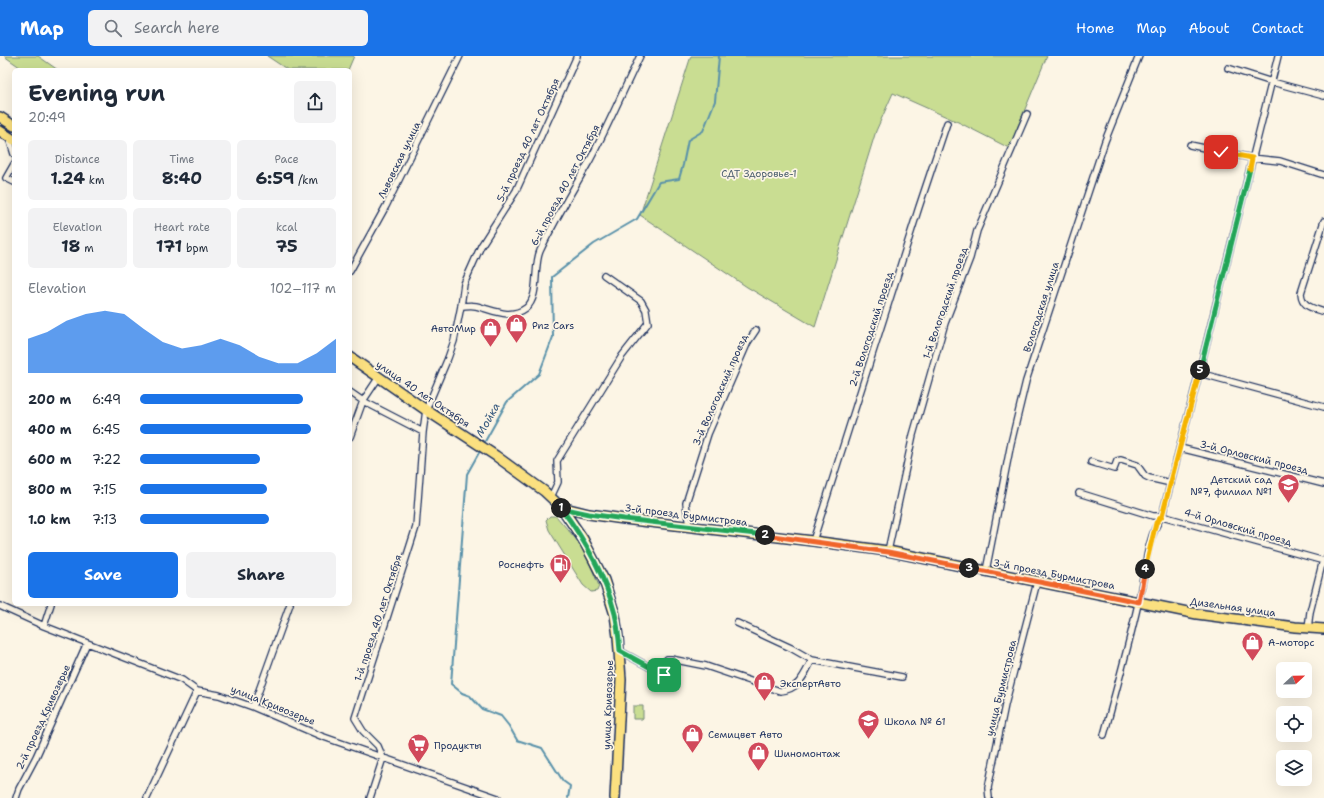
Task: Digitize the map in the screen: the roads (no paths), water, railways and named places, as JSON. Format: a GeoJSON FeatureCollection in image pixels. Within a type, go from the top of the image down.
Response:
{"type":"FeatureCollection","features":[{"type":"Feature","properties":{"kind":"main road"},"geometry":{"type":"LineString","coordinates":[[0,117],[12,125]]}},
{"type":"Feature","properties":{"kind":"main road"},"geometry":{"type":"LineString","coordinates":[[0,131],[11,138]]}},
{"type":"Feature","properties":{"kind":"main road","name":"улица 40 лет Октября"},"geometry":{"type":"LineString","coordinates":[[352,357],[426,410],[496,456],[551,497],[561,507]]}},
{"type":"Feature","properties":{"kind":"main road","name":"3-й проезд Бурмистрова"},"geometry":{"type":"LineString","coordinates":[[561,507],[589,514],[813,541],[888,552],[1139,602]]}},
{"type":"Feature","properties":{"kind":"main road","name":"улица Кривозерье"},"geometry":{"type":"LineString","coordinates":[[561,507],[583,539],[604,580],[615,615],[620,651],[621,680],[615,798]]}},
{"type":"Feature","properties":{"kind":"main road","name":"Дизельная улица"},"geometry":{"type":"LineString","coordinates":[[1139,602],[1197,614],[1324,629]]}},
{"type":"Feature","properties":{"kind":"street","name":"Львовская улица"},"geometry":{"type":"LineString","coordinates":[[352,266],[386,206],[460,56]]}},
{"type":"Feature","properties":{"kind":"street","name":"5-й проезд 40 лет Октября"},"geometry":{"type":"LineString","coordinates":[[423,432],[426,410],[454,341],[464,284],[479,250],[516,191],[577,56]]}},
{"type":"Feature","properties":{"kind":"street","name":"6-й проезд 40 лет Октября"},"geometry":{"type":"LineString","coordinates":[[461,306],[476,306],[496,313],[509,314],[520,311],[529,305],[533,298],[537,260],[541,249],[590,159],[640,56]]}},
{"type":"Feature","properties":{"kind":"street","name":"Вологодская улица"},"geometry":{"type":"LineString","coordinates":[[986,571],[1011,443],[1026,381],[1105,142],[1139,56]]}},
{"type":"Feature","properties":{"kind":"street"},"geometry":{"type":"LineString","coordinates":[[1104,735],[1139,602],[1147,557],[1156,523],[1162,516],[1171,483],[1278,56]]}},
{"type":"Feature","properties":{"kind":"street"},"geometry":{"type":"LineString","coordinates":[[1228,68],[1324,96]]}},
{"type":"Feature","properties":{"kind":"street","name":"1-й Вологодский проезд"},"geometry":{"type":"LineString","coordinates":[[888,552],[913,435],[945,323],[970,258],[977,231],[1027,114]]}},
{"type":"Feature","properties":{"kind":"street","name":"2-й Вологодский проезд"},"geometry":{"type":"LineString","coordinates":[[813,541],[947,123]]}},
{"type":"Feature","properties":{"kind":"street"},"geometry":{"type":"LineString","coordinates":[[1190,145],[1252,158],[1286,163],[1324,175]]}},
{"type":"Feature","properties":{"kind":"street"},"geometry":{"type":"LineString","coordinates":[[12,168],[6,178],[12,181]]}},
{"type":"Feature","properties":{"kind":"street"},"geometry":{"type":"LineString","coordinates":[[1324,221],[1301,293],[1302,299],[1308,307],[1324,312]]}},
{"type":"Feature","properties":{"kind":"street"},"geometry":{"type":"LineString","coordinates":[[551,497],[558,482],[557,461],[622,356],[648,323],[646,310],[641,300],[604,275]]}},
{"type":"Feature","properties":{"kind":"street","name":"3-й Вологодский проезд"},"geometry":{"type":"LineString","coordinates":[[689,526],[686,503],[708,434],[748,342],[756,330]]}},
{"type":"Feature","properties":{"kind":"street"},"geometry":{"type":"LineString","coordinates":[[1199,373],[1324,407]]}},
{"type":"Feature","properties":{"kind":"street"},"geometry":{"type":"LineString","coordinates":[[352,431],[363,401],[379,377]]}},
{"type":"Feature","properties":{"kind":"street"},"geometry":{"type":"LineString","coordinates":[[352,393],[363,401],[423,432]]}},
{"type":"Feature","properties":{"kind":"street","name":"1-й проезд 40 лет Октября"},"geometry":{"type":"LineString","coordinates":[[383,758],[378,746],[363,731],[355,718],[416,527],[423,432]]}},
{"type":"Feature","properties":{"kind":"street","name":"3-й Орловский проезд"},"geometry":{"type":"LineString","coordinates":[[1180,448],[1324,484]]}},
{"type":"Feature","properties":{"kind":"street"},"geometry":{"type":"LineString","coordinates":[[1091,462],[1114,469],[1117,461],[1121,460],[1137,465],[1149,478],[1171,483]]}},
{"type":"Feature","properties":{"kind":"street","name":"4-й Орловский проезд"},"geometry":{"type":"LineString","coordinates":[[1079,493],[1153,516],[1162,516],[1324,560]]}},
{"type":"Feature","properties":{"kind":"street"},"geometry":{"type":"LineString","coordinates":[[1308,628],[1310,612],[1324,560]]}},
{"type":"Feature","properties":{"kind":"street","name":"улица Бурмистрова"},"geometry":{"type":"LineString","coordinates":[[989,798],[988,788],[1005,705],[1037,582]]}},
{"type":"Feature","properties":{"kind":"street","name":"улица Кривозерье"},"geometry":{"type":"LineString","coordinates":[[0,606],[44,626],[182,680],[197,691],[219,695],[253,707],[321,736],[498,798]]}},
{"type":"Feature","properties":{"kind":"street"},"geometry":{"type":"LineString","coordinates":[[44,626],[50,606]]}},
{"type":"Feature","properties":{"kind":"street"},"geometry":{"type":"LineString","coordinates":[[253,707],[289,606]]}},
{"type":"Feature","properties":{"kind":"street"},"geometry":{"type":"LineString","coordinates":[[737,623],[791,648],[812,660],[902,677]]}},
{"type":"Feature","properties":{"kind":"street","name":"2-й проезд Кривозерье"},"geometry":{"type":"LineString","coordinates":[[16,798],[87,643]]}},
{"type":"Feature","properties":{"kind":"street"},"geometry":{"type":"LineString","coordinates":[[620,651],[664,675],[665,661],[667,659],[672,659],[706,666],[780,690],[789,689],[799,684],[812,660]]}},
{"type":"Feature","properties":{"kind":"street"},"geometry":{"type":"LineString","coordinates":[[147,798],[197,691]]}},
{"type":"Feature","properties":{"kind":"street"},"geometry":{"type":"LineString","coordinates":[[370,798],[383,758]]}},
{"type":"Feature","properties":{"kind":"waterway","name":"Мойка"},"geometry":{"type":"LineString","coordinates":[[483,445],[507,402],[539,374],[553,337],[552,277],[594,244],[637,219],[659,182],[679,179],[688,140],[703,131],[715,101],[719,56]]}},
{"type":"Feature","properties":{"kind":"waterway","name":"Мойка"},"geometry":{"type":"LineString","coordinates":[[481,449],[467,474],[451,684],[462,693],[470,696],[482,709],[501,716],[517,740],[542,748],[563,781],[570,786],[568,798]]}},
{"type":"Feature","properties":{"kind":"place","name":"Pnz Cars"},"geometry":{"type":"Point","coordinates":[517,344]}},
{"type":"Feature","properties":{"kind":"place","name":"АвтоМир"},"geometry":{"type":"Point","coordinates":[491,348]}},
{"type":"Feature","properties":{"kind":"place","name":"Детский сад №7, филиал №1"},"geometry":{"type":"Point","coordinates":[1288,504]}},
{"type":"Feature","properties":{"kind":"place","name":"Роснефть"},"geometry":{"type":"Point","coordinates":[560,584]}},
{"type":"Feature","properties":{"kind":"place","name":"А-моторс"},"geometry":{"type":"Point","coordinates":[1252,662]}},
{"type":"Feature","properties":{"kind":"place","name":"ЭкспертАвто"},"geometry":{"type":"Point","coordinates":[765,702]}},
{"type":"Feature","properties":{"kind":"place","name":"Школа № 61"},"geometry":{"type":"Point","coordinates":[868,740]}},
{"type":"Feature","properties":{"kind":"place","name":"Семицвет Авто"},"geometry":{"type":"Point","coordinates":[693,754]}},
{"type":"Feature","properties":{"kind":"place","name":"Продукты"},"geometry":{"type":"Point","coordinates":[419,764]}},
{"type":"Feature","properties":{"kind":"place","name":"Шиномонтаж"},"geometry":{"type":"Point","coordinates":[759,772]}},
{"type":"Feature","properties":{"kind":"park label","name":"СДТ Здоровье-1"},"geometry":{"type":"Point","coordinates":[759,173]}}]}
